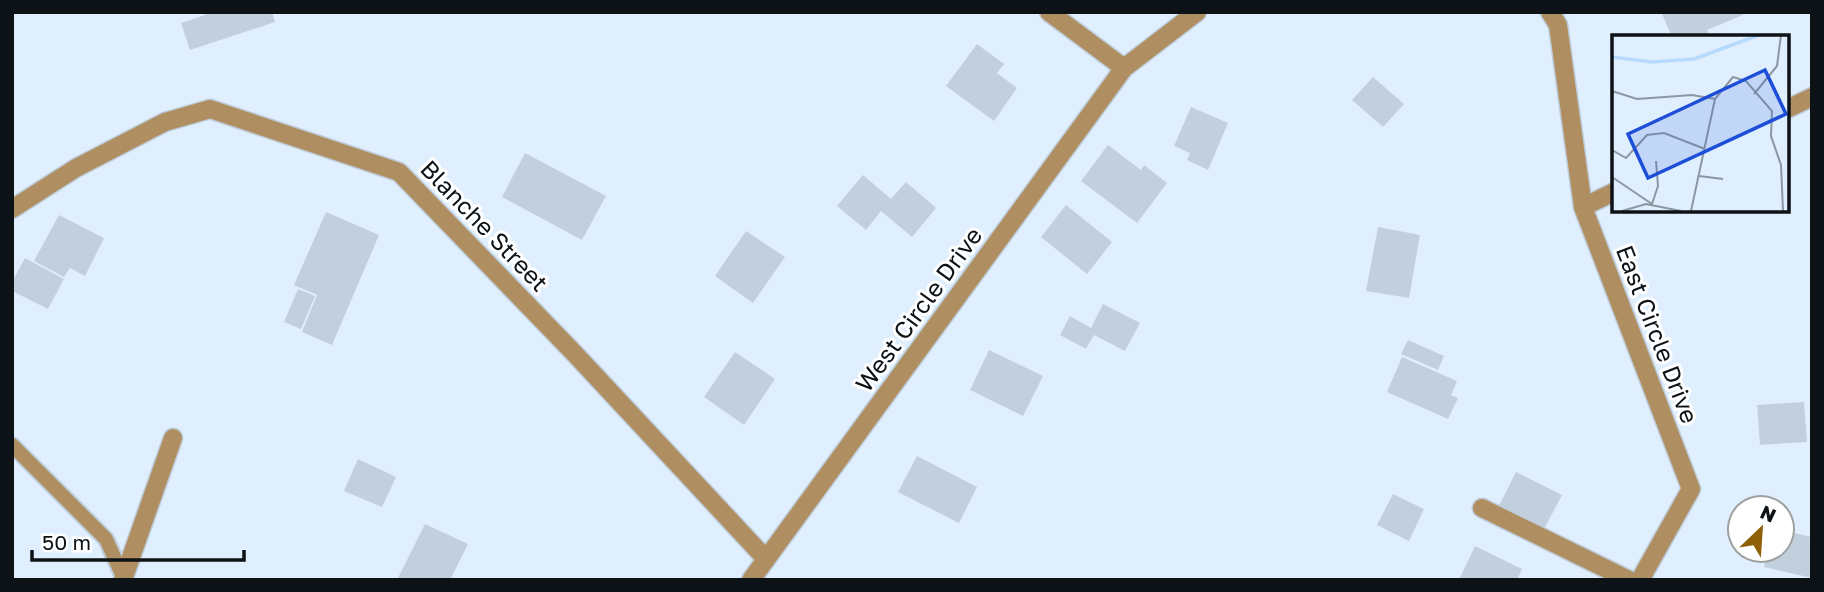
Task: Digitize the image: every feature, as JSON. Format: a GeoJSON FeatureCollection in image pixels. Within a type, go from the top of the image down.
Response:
{"type":"FeatureCollection","features":[{"type":"Feature","properties":{"kind":"street"},"geometry":{"type":"LineString","coordinates":[[1049,12],[1124,68],[1197,12]]}},
{"type":"Feature","properties":{"kind":"street","name":"East Circle Drive"},"geometry":{"type":"LineString","coordinates":[[1550,12],[1558,25],[1583,207],[1691,489],[1640,580]]}},
{"type":"Feature","properties":{"kind":"street","name":"West Circle Drive"},"geometry":{"type":"LineString","coordinates":[[751,580],[1124,68]]}},
{"type":"Feature","properties":{"kind":"street"},"geometry":{"type":"LineString","coordinates":[[1789,108],[1812,97]]}},
{"type":"Feature","properties":{"kind":"street","name":"Blanche Street"},"geometry":{"type":"LineString","coordinates":[[12,209],[76,168],[165,122],[210,108],[400,172],[766,559]]}},
{"type":"Feature","properties":{"kind":"street"},"geometry":{"type":"LineString","coordinates":[[1583,207],[1612,193]]}},
{"type":"Feature","properties":{"kind":"street"},"geometry":{"type":"LineString","coordinates":[[123,580],[173,438]]}},
{"type":"Feature","properties":{"kind":"street"},"geometry":{"type":"LineString","coordinates":[[1482,508],[1629,580]]}},
{"type":"Feature","properties":{"kind":"lane"},"geometry":{"type":"LineString","coordinates":[[12,445],[106,539],[123,580]]}},
{"type":"Feature","properties":{"kind":"building"},"geometry":{"type":"Polygon","coordinates":[[[204,12],[272,12],[275,22],[190,50],[181,23],[205,15],[204,12]]]}},
{"type":"Feature","properties":{"kind":"building"},"geometry":{"type":"Polygon","coordinates":[[[1742,12],[1743,15],[1707,30],[1709,35],[1671,35],[1662,14],[1742,12]]]}},
{"type":"Feature","properties":{"kind":"building"},"geometry":{"type":"Polygon","coordinates":[[[977,44],[1004,64],[997,73],[1017,88],[994,121],[946,86],[977,44]]]}},
{"type":"Feature","properties":{"kind":"building"},"geometry":{"type":"Polygon","coordinates":[[[1373,77],[1404,104],[1383,127],[1352,100],[1373,77]]]}},
{"type":"Feature","properties":{"kind":"building"},"geometry":{"type":"Polygon","coordinates":[[[1191,107],[1228,123],[1208,170],[1187,160],[1190,153],[1174,146],[1191,107]]]}},
{"type":"Feature","properties":{"kind":"building"},"geometry":{"type":"Polygon","coordinates":[[[1108,145],[1141,170],[1144,165],[1167,183],[1137,223],[1081,181],[1108,145]]]}},
{"type":"Feature","properties":{"kind":"building"},"geometry":{"type":"Polygon","coordinates":[[[525,153],[606,196],[582,240],[502,197],[525,153]]]}},
{"type":"Feature","properties":{"kind":"building"},"geometry":{"type":"Polygon","coordinates":[[[863,175],[891,199],[906,182],[936,208],[912,237],[881,211],[866,230],[837,206],[863,175]]]}},
{"type":"Feature","properties":{"kind":"building"},"geometry":{"type":"Polygon","coordinates":[[[1066,205],[1112,242],[1087,274],[1041,237],[1066,205]]]}},
{"type":"Feature","properties":{"kind":"building"},"geometry":{"type":"Polygon","coordinates":[[[326,212],[379,235],[332,345],[302,332],[317,295],[294,285],[326,212]]]}},
{"type":"Feature","properties":{"kind":"building"},"geometry":{"type":"Polygon","coordinates":[[[59,215],[104,238],[85,276],[70,268],[64,277],[34,261],[59,215]]]}},
{"type":"Feature","properties":{"kind":"building"},"geometry":{"type":"Polygon","coordinates":[[[1378,227],[1420,235],[1409,298],[1366,291],[1378,227]]]}},
{"type":"Feature","properties":{"kind":"building"},"geometry":{"type":"Polygon","coordinates":[[[746,231],[785,257],[753,303],[715,276],[746,231]]]}},
{"type":"Feature","properties":{"kind":"building"},"geometry":{"type":"Polygon","coordinates":[[[25,258],[64,279],[48,309],[12,291],[12,282],[25,258]]]}},
{"type":"Feature","properties":{"kind":"building"},"geometry":{"type":"Polygon","coordinates":[[[298,289],[315,296],[301,329],[284,322],[298,289]]]}},
{"type":"Feature","properties":{"kind":"building"},"geometry":{"type":"Polygon","coordinates":[[[1103,304],[1140,323],[1125,351],[1094,335],[1086,349],[1060,335],[1070,316],[1091,328],[1103,304]]]}},
{"type":"Feature","properties":{"kind":"building"},"geometry":{"type":"Polygon","coordinates":[[[1408,340],[1444,356],[1438,370],[1401,354],[1408,340]]]}},
{"type":"Feature","properties":{"kind":"building"},"geometry":{"type":"Polygon","coordinates":[[[989,350],[1043,376],[1023,416],[970,390],[989,350]]]}},
{"type":"Feature","properties":{"kind":"building"},"geometry":{"type":"Polygon","coordinates":[[[735,352],[775,379],[744,425],[704,397],[735,352]]]}},
{"type":"Feature","properties":{"kind":"building"},"geometry":{"type":"Polygon","coordinates":[[[1402,357],[1457,381],[1451,395],[1458,398],[1448,419],[1387,392],[1402,357]]]}},
{"type":"Feature","properties":{"kind":"building"},"geometry":{"type":"Polygon","coordinates":[[[1804,402],[1807,442],[1760,445],[1757,405],[1804,402]]]}},
{"type":"Feature","properties":{"kind":"building"},"geometry":{"type":"Polygon","coordinates":[[[917,456],[977,487],[959,523],[898,492],[917,456]]]}},
{"type":"Feature","properties":{"kind":"building"},"geometry":{"type":"Polygon","coordinates":[[[358,459],[396,477],[382,507],[344,491],[358,459]]]}},
{"type":"Feature","properties":{"kind":"building"},"geometry":{"type":"Polygon","coordinates":[[[1516,472],[1562,495],[1542,533],[1497,510],[1516,472]]]}},
{"type":"Feature","properties":{"kind":"building"},"geometry":{"type":"Polygon","coordinates":[[[1393,494],[1424,509],[1409,541],[1377,525],[1393,494]]]}},
{"type":"Feature","properties":{"kind":"building"},"geometry":{"type":"Polygon","coordinates":[[[425,524],[468,544],[450,580],[397,580],[425,524]]]}},
{"type":"Feature","properties":{"kind":"building"},"geometry":{"type":"Polygon","coordinates":[[[1796,533],[1812,537],[1812,578],[1764,567],[1765,564],[1796,564],[1796,533]]]}},
{"type":"Feature","properties":{"kind":"building"},"geometry":{"type":"Polygon","coordinates":[[[1475,546],[1522,569],[1517,580],[1459,580],[1475,546]]]}}]}
